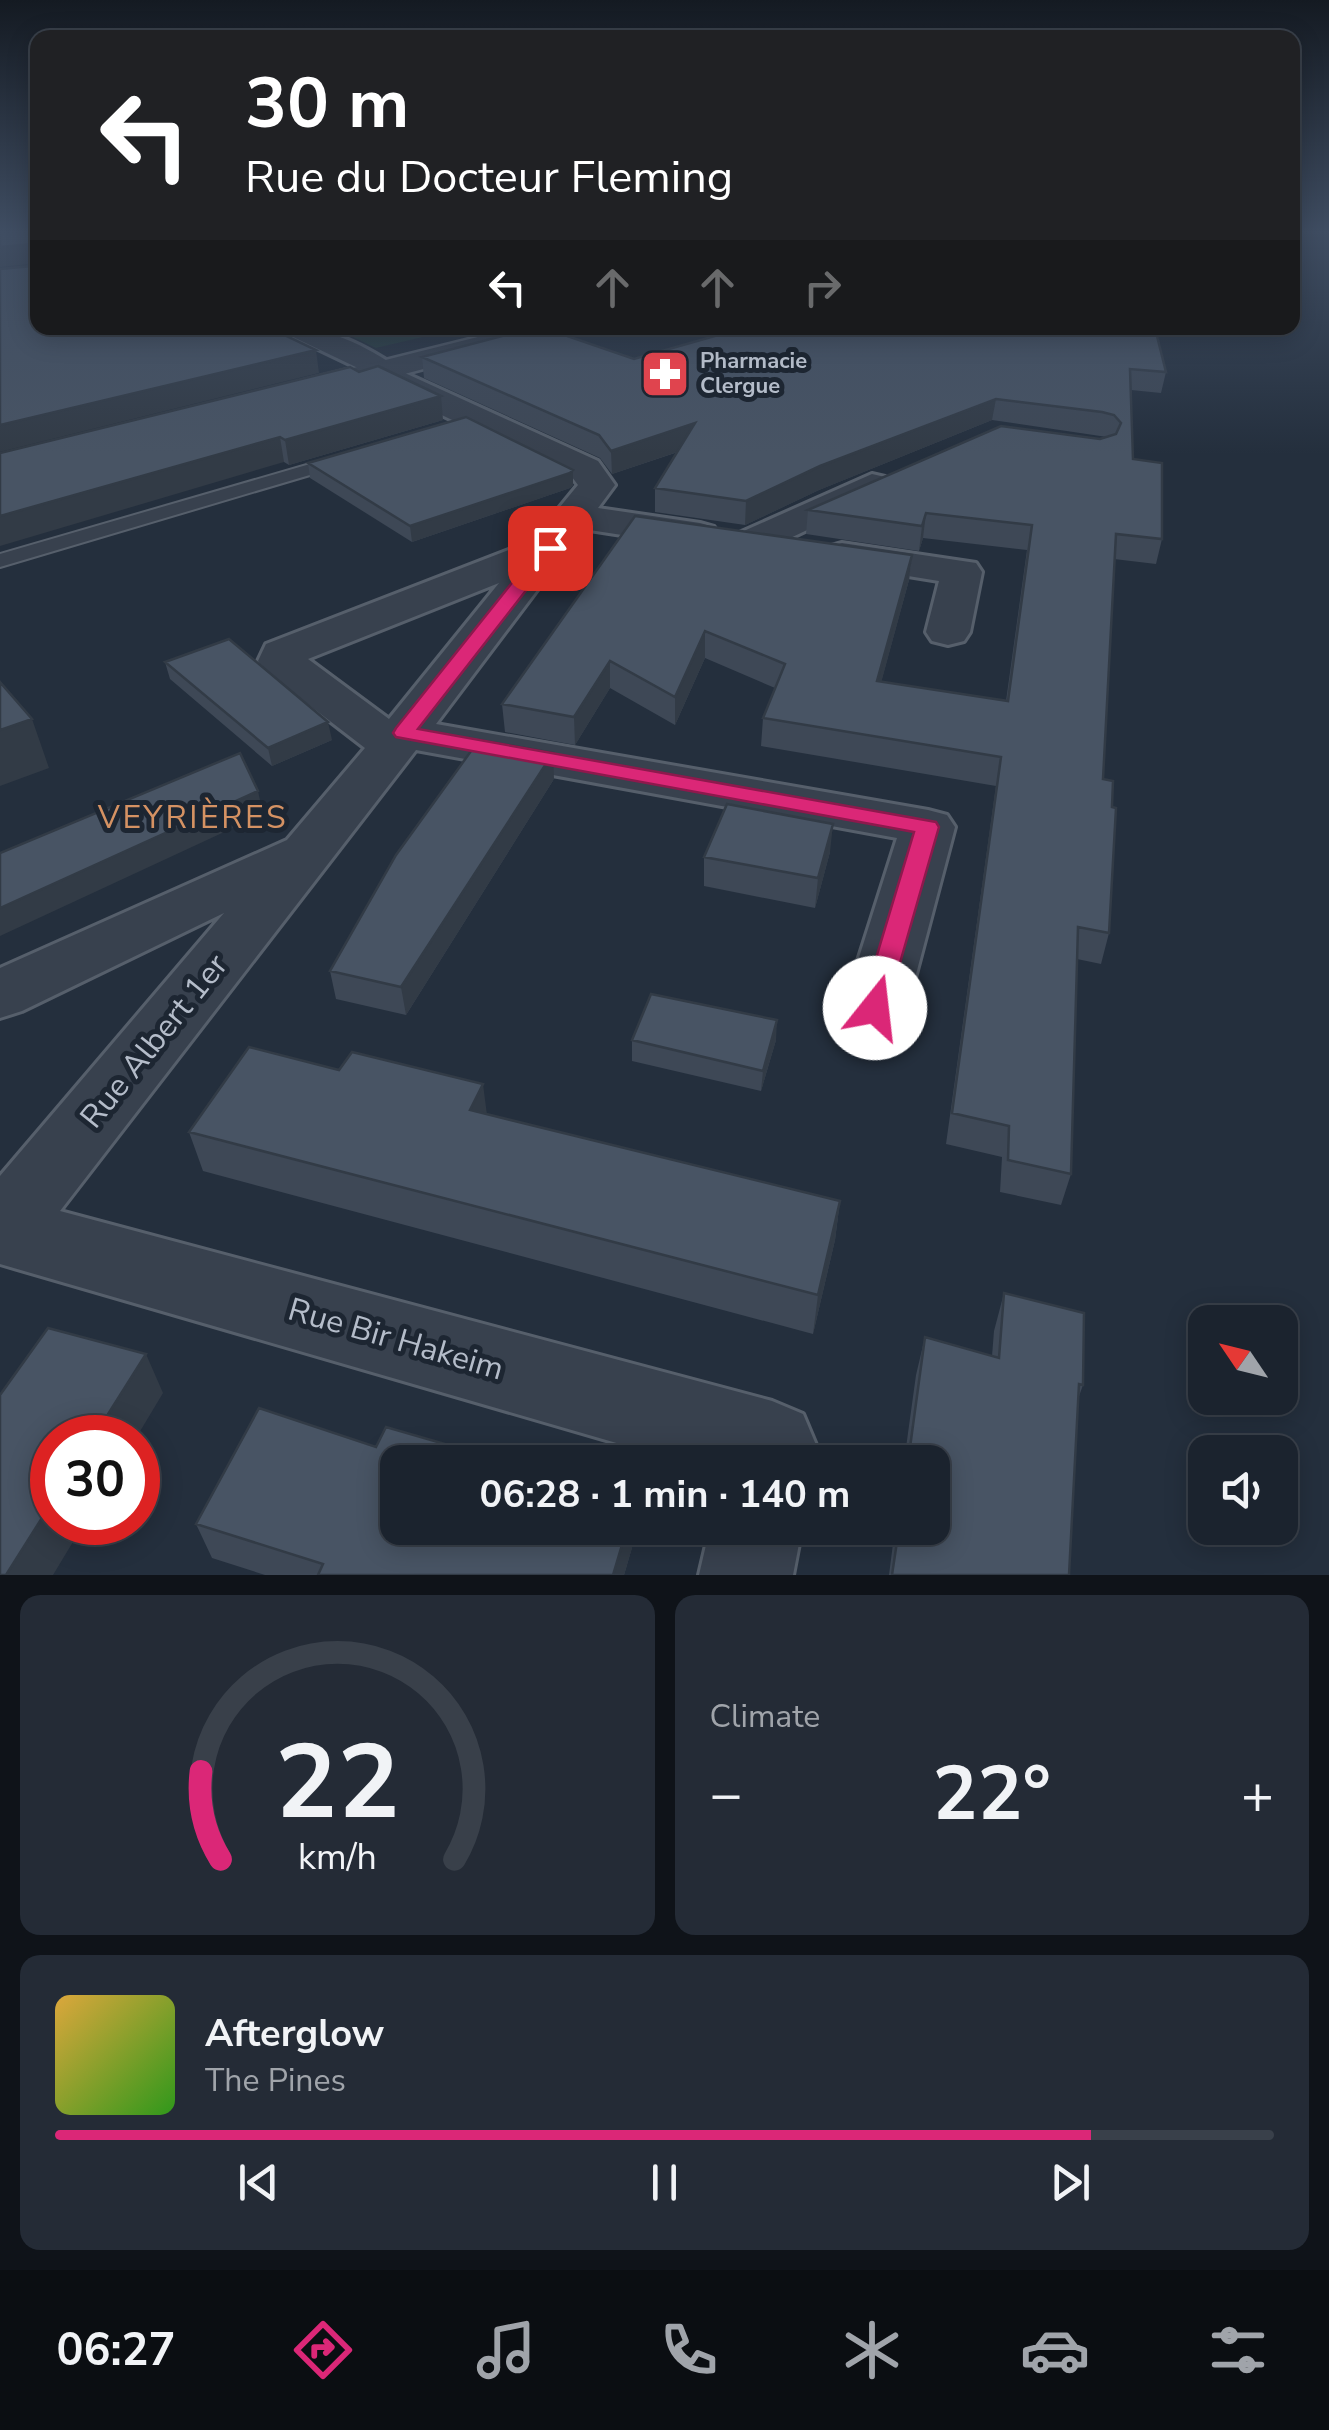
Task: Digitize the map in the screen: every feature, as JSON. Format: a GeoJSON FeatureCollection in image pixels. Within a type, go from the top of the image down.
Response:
{"type":"FeatureCollection","features":[{"type":"Feature","properties":{"kind":"street","name":"Rue Albert 1er"},"geometry":{"type":"LineString","coordinates":[[1,1230],[399,739],[597,485],[585,469],[457,425],[382,371],[311,335]]}},
{"type":"Feature","properties":{"kind":"street"},"geometry":{"type":"LineString","coordinates":[[276,396],[555,336]]}},
{"type":"Feature","properties":{"kind":"street"},"geometry":{"type":"LineString","coordinates":[[751,542],[833,501],[904,472]]}},
{"type":"Feature","properties":{"kind":"street"},"geometry":{"type":"LineString","coordinates":[[875,1008],[928,827],[399,739],[281,662],[282,654],[561,532],[751,542],[962,572],[948,632]]}},
{"type":"Feature","properties":{"kind":"street","name":"Rue Albert 1er"},"geometry":{"type":"LineString","coordinates":[[0,995],[308,850]]}},
{"type":"Feature","properties":{"kind":"street","name":"Rue Bir Hakeim"},"geometry":{"type":"LineString","coordinates":[[1,1230],[772,1445]]}},
{"type":"Feature","properties":{"kind":"street"},"geometry":{"type":"LineString","coordinates":[[746,1575],[752,1545]]}},
{"type":"Feature","properties":{"kind":"lane"},"geometry":{"type":"LineString","coordinates":[[0,561],[362,453]]}},
{"type":"Feature","properties":{"kind":"green space"},"geometry":{"type":"Polygon","coordinates":[[[349,335],[431,335],[376,348],[349,335]]]}},
{"type":"Feature","properties":{"kind":"building"},"geometry":{"type":"Polygon","coordinates":[[[0,306],[30,306],[30,335],[285,335],[316,350],[0,425],[0,306]]]}},
{"type":"Feature","properties":{"kind":"building"},"geometry":{"type":"Polygon","coordinates":[[[506,335],[564,335],[634,359],[718,335],[1157,335],[1166,372],[1130,369],[1133,459],[1162,463],[1162,539],[1116,534],[1103,779],[1113,781],[1112,807],[1116,808],[1109,933],[1078,927],[1071,1174],[1008,1160],[1009,1126],[952,1113],[1001,757],[763,718],[785,664],[705,631],[675,697],[610,661],[574,717],[502,704],[635,516],[912,555],[877,681],[1008,701],[1032,525],[926,513],[922,526],[808,510],[1001,426],[1100,439],[1116,434],[1121,423],[1114,415],[1102,412],[996,399],[820,466],[746,501],[655,488],[695,423],[611,451],[599,435],[422,357],[506,335]]]}},
{"type":"Feature","properties":{"kind":"building"},"geometry":{"type":"Polygon","coordinates":[[[378,366],[441,396],[0,516],[0,453],[350,367],[359,372],[378,366]]]}},
{"type":"Feature","properties":{"kind":"building"},"geometry":{"type":"Polygon","coordinates":[[[466,417],[573,470],[410,526],[308,463],[466,417]]]}},
{"type":"Feature","properties":{"kind":"building"},"geometry":{"type":"Polygon","coordinates":[[[229,639],[328,722],[268,748],[165,662],[229,639]]]}},
{"type":"Feature","properties":{"kind":"building"},"geometry":{"type":"Polygon","coordinates":[[[0,682],[32,719],[0,730],[0,682]]]}},
{"type":"Feature","properties":{"kind":"building"},"geometry":{"type":"Polygon","coordinates":[[[479,740],[553,753],[401,987],[330,971],[396,855],[479,740]]]}},
{"type":"Feature","properties":{"kind":"building"},"geometry":{"type":"Polygon","coordinates":[[[240,753],[258,791],[0,908],[0,853],[240,753]]]}},
{"type":"Feature","properties":{"kind":"building"},"geometry":{"type":"Polygon","coordinates":[[[727,804],[833,824],[818,878],[704,857],[727,804]]]}},
{"type":"Feature","properties":{"kind":"building"},"geometry":{"type":"Polygon","coordinates":[[[651,994],[777,1020],[763,1071],[632,1040],[651,994]]]}},
{"type":"Feature","properties":{"kind":"building"},"geometry":{"type":"Polygon","coordinates":[[[249,1047],[339,1070],[352,1052],[483,1084],[470,1110],[840,1201],[818,1295],[189,1132],[249,1047]]]}},
{"type":"Feature","properties":{"kind":"building"},"geometry":{"type":"Polygon","coordinates":[[[1004,1293],[1084,1313],[1083,1385],[1079,1384],[1069,1575],[892,1575],[896,1545],[950,1545],[950,1445],[910,1445],[925,1337],[999,1358],[1004,1293]]]}},
{"type":"Feature","properties":{"kind":"building"},"geometry":{"type":"Polygon","coordinates":[[[48,1328],[146,1354],[108,1415],[30,1415],[30,1537],[6,1575],[0,1575],[0,1395],[48,1328]]]}},
{"type":"Feature","properties":{"kind":"building"},"geometry":{"type":"Polygon","coordinates":[[[259,1408],[376,1447],[386,1427],[448,1445],[380,1445],[380,1545],[622,1545],[613,1575],[318,1575],[323,1564],[196,1524],[259,1408]]]}},
{"type":"Feature","properties":{"kind":"place","name":"Pharmacie Clergue"},"geometry":{"type":"Point","coordinates":[665,374]}},
{"type":"Feature","properties":{"kind":"district","name":"VEYRIÈRES"},"geometry":{"type":"Point","coordinates":[193,817]}},
{"type":"Feature","properties":{"kind":"route"},"geometry":{"type":"LineString","coordinates":[[550,548],[404,733],[928,827],[875,1008]]}}]}
